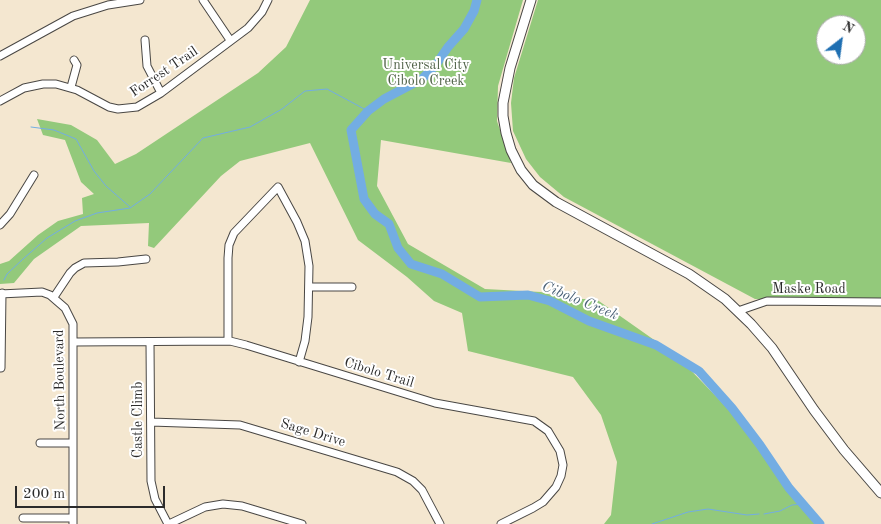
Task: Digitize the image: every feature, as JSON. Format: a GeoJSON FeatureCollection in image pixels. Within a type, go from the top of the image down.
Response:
{"type":"FeatureCollection","features":[{"type":"Feature","properties":{"kind":"main road"},"geometry":{"type":"LineString","coordinates":[[531,0],[510,68],[503,103],[507,139],[521,170],[533,185],[544,194],[568,209],[689,274],[715,291],[738,310],[772,348],[839,444],[881,493]]}},
{"type":"Feature","properties":{"kind":"street"},"geometry":{"type":"LineString","coordinates":[[0,56],[81,13],[116,2],[135,0]]}},
{"type":"Feature","properties":{"kind":"street"},"geometry":{"type":"LineString","coordinates":[[203,0],[230,40]]}},
{"type":"Feature","properties":{"kind":"street","name":"Forrest Trail"},"geometry":{"type":"LineString","coordinates":[[0,100],[24,88],[43,84],[71,87],[104,106],[118,109],[137,107],[161,93],[257,19],[268,0]]}},
{"type":"Feature","properties":{"kind":"street"},"geometry":{"type":"LineString","coordinates":[[145,40],[147,66],[161,93]]}},
{"type":"Feature","properties":{"kind":"street"},"geometry":{"type":"LineString","coordinates":[[71,87],[77,65],[74,60]]}},
{"type":"Feature","properties":{"kind":"street"},"geometry":{"type":"LineString","coordinates":[[0,224],[10,214],[34,175]]}},
{"type":"Feature","properties":{"kind":"street"},"geometry":{"type":"LineString","coordinates":[[228,341],[229,245],[234,233],[278,187],[297,222],[305,242],[309,266],[307,330],[299,362]]}},
{"type":"Feature","properties":{"kind":"street"},"geometry":{"type":"LineString","coordinates":[[0,368],[1,294],[42,292],[54,297],[70,273],[84,263],[146,259]]}},
{"type":"Feature","properties":{"kind":"street"},"geometry":{"type":"LineString","coordinates":[[309,287],[352,287]]}},
{"type":"Feature","properties":{"kind":"street","name":"North Boulevard"},"geometry":{"type":"LineString","coordinates":[[54,297],[65,308],[73,324],[73,521]]}},
{"type":"Feature","properties":{"kind":"street","name":"Maske Road"},"geometry":{"type":"LineString","coordinates":[[738,310],[768,301],[881,302]]}},
{"type":"Feature","properties":{"kind":"street","name":"Cibolo Trail"},"geometry":{"type":"LineString","coordinates":[[74,342],[228,341],[435,403],[529,419],[543,427],[555,441],[562,458],[561,476],[556,487],[543,502],[501,524]]}},
{"type":"Feature","properties":{"kind":"street","name":"Castle Climb"},"geometry":{"type":"LineString","coordinates":[[150,342],[152,490],[169,524]]}},
{"type":"Feature","properties":{"kind":"street","name":"Sage Drive"},"geometry":{"type":"LineString","coordinates":[[151,422],[240,425],[397,472],[413,481],[422,490],[440,524]]}},
{"type":"Feature","properties":{"kind":"street"},"geometry":{"type":"LineString","coordinates":[[40,443],[73,443]]}},
{"type":"Feature","properties":{"kind":"street"},"geometry":{"type":"LineString","coordinates":[[169,524],[205,507],[223,504],[242,506],[302,524]]}},
{"type":"Feature","properties":{"kind":"street"},"geometry":{"type":"LineString","coordinates":[[23,518],[73,521]]}},
{"type":"Feature","properties":{"kind":"green space","name":"Universal City Cibolo Creek"},"geometry":{"type":"Polygon","coordinates":[[[310,0],[523,0],[498,86],[497,121],[511,163],[381,140],[377,186],[408,244],[485,289],[541,292],[566,299],[596,299],[677,356],[766,448],[803,504],[821,524],[604,524],[611,515],[617,462],[601,415],[573,377],[468,351],[462,313],[434,301],[407,277],[358,240],[310,143],[240,161],[221,176],[154,248],[148,246],[149,223],[81,226],[34,259],[14,283],[0,284],[0,264],[9,261],[38,235],[58,221],[83,214],[82,198],[94,194],[81,182],[65,140],[43,135],[37,119],[71,125],[97,140],[115,164],[136,154],[258,73],[286,47],[310,0]]]}},
{"type":"Feature","properties":{"kind":"green space"},"geometry":{"type":"Polygon","coordinates":[[[538,0],[881,0],[881,299],[755,299],[564,197],[540,177],[526,159],[513,131],[511,103],[514,78],[538,0]]]}},
{"type":"Feature","properties":{"kind":"waterway","name":"Cibolo Creek"},"geometry":{"type":"LineString","coordinates":[[477,0],[474,11],[464,29],[435,66],[422,79],[384,99],[368,111],[351,130],[364,199],[375,214],[389,224],[398,248],[411,264],[442,274],[480,297],[528,295],[550,301],[589,321],[656,345],[699,371],[732,408],[789,488],[820,524]]}},
{"type":"Feature","properties":{"kind":"waterway"},"geometry":{"type":"LineString","coordinates":[[4,280],[7,274],[47,238],[75,221],[97,213],[130,208],[150,194],[203,138],[250,127],[282,109],[305,91],[327,89],[368,111]]}},
{"type":"Feature","properties":{"kind":"waterway"},"geometry":{"type":"LineString","coordinates":[[31,127],[54,130],[76,139],[94,171],[106,186],[130,207]]}},
{"type":"Feature","properties":{"kind":"waterway"},"geometry":{"type":"LineString","coordinates":[[764,514],[780,511],[792,505],[803,504]]}},
{"type":"Feature","properties":{"kind":"waterway"},"geometry":{"type":"LineString","coordinates":[[652,524],[688,512],[708,509],[747,515],[759,514]]}}]}
